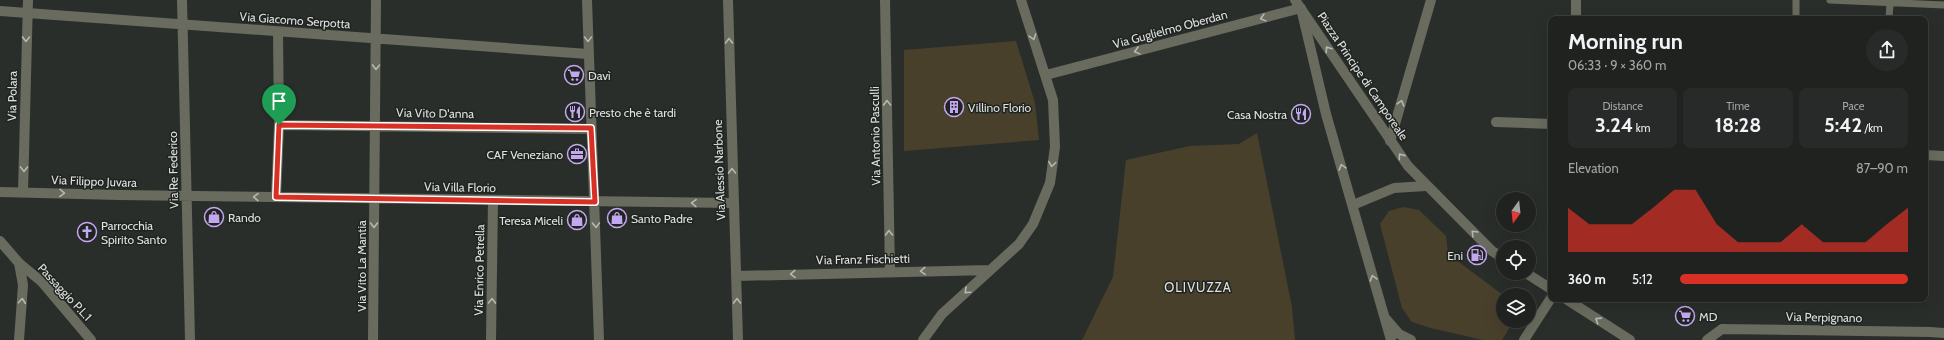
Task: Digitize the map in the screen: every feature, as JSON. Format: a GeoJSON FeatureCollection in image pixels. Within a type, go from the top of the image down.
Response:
{"type":"FeatureCollection","features":[{"type":"Feature","properties":{"kind":"street","name":"Via Polara"},"geometry":{"type":"LineString","coordinates":[[24,192],[28,0]]}},
{"type":"Feature","properties":{"kind":"street","name":"Via Re Federico"},"geometry":{"type":"LineString","coordinates":[[182,0],[190,340]]}},
{"type":"Feature","properties":{"kind":"street","name":"Via Vito La Mantia"},"geometry":{"type":"LineString","coordinates":[[373,340],[377,39],[376,0]]}},
{"type":"Feature","properties":{"kind":"street"},"geometry":{"type":"LineString","coordinates":[[587,0],[599,340]]}},
{"type":"Feature","properties":{"kind":"street","name":"Via Alessio Narbone"},"geometry":{"type":"LineString","coordinates":[[728,0],[738,340]]}},
{"type":"Feature","properties":{"kind":"street","name":"Via Antonio Pasculli"},"geometry":{"type":"LineString","coordinates":[[886,0],[890,272]]}},
{"type":"Feature","properties":{"kind":"street"},"geometry":{"type":"LineString","coordinates":[[923,340],[942,314],[1019,244],[1030,229],[1050,183],[1054,139],[1053,100],[1021,0]]}},
{"type":"Feature","properties":{"kind":"street"},"geometry":{"type":"LineString","coordinates":[[1390,141],[1431,0]]}},
{"type":"Feature","properties":{"kind":"street"},"geometry":{"type":"LineString","coordinates":[[1576,0],[1576,16]]}},
{"type":"Feature","properties":{"kind":"street","name":"Via Guglielmo Oberdan"},"geometry":{"type":"LineString","coordinates":[[1046,75],[1298,4]]}},
{"type":"Feature","properties":{"kind":"street","name":"Piazza Principe di Camporeale"},"geometry":{"type":"LineString","coordinates":[[1298,4],[1408,166],[1426,186],[1496,254]]}},
{"type":"Feature","properties":{"kind":"street","name":"Piazza Principe di Camporeale"},"geometry":{"type":"LineString","coordinates":[[1298,4],[1326,114],[1391,340]]}},
{"type":"Feature","properties":{"kind":"street","name":"Via Giacomo Serpotta"},"geometry":{"type":"LineString","coordinates":[[0,11],[588,54]]}},
{"type":"Feature","properties":{"kind":"street"},"geometry":{"type":"LineString","coordinates":[[276,197],[279,125],[278,32]]}},
{"type":"Feature","properties":{"kind":"street"},"geometry":{"type":"LineString","coordinates":[[1496,122],[1548,124]]}},
{"type":"Feature","properties":{"kind":"street","name":"Via Vito D'anna"},"geometry":{"type":"LineString","coordinates":[[279,125],[591,128]]}},
{"type":"Feature","properties":{"kind":"street"},"geometry":{"type":"LineString","coordinates":[[1928,155],[1944,156]]}},
{"type":"Feature","properties":{"kind":"street"},"geometry":{"type":"LineString","coordinates":[[1353,205],[1394,188],[1426,186]]}},
{"type":"Feature","properties":{"kind":"street","name":"Via Filippo Juvara"},"geometry":{"type":"LineString","coordinates":[[0,192],[186,196]]}},
{"type":"Feature","properties":{"kind":"street","name":"Via Villa Florio"},"geometry":{"type":"LineString","coordinates":[[186,196],[733,203]]}},
{"type":"Feature","properties":{"kind":"street","name":"Via Enrico Petrella"},"geometry":{"type":"LineString","coordinates":[[491,340],[493,200]]}},
{"type":"Feature","properties":{"kind":"street","name":"Passaggio P.L.1"},"geometry":{"type":"LineString","coordinates":[[1,244],[19,263],[42,282],[91,340]]}},
{"type":"Feature","properties":{"kind":"street"},"geometry":{"type":"LineString","coordinates":[[19,263],[23,285],[19,340]]}},
{"type":"Feature","properties":{"kind":"street","name":"Via Franz Fischietti"},"geometry":{"type":"LineString","coordinates":[[736,276],[990,270]]}},
{"type":"Feature","properties":{"kind":"street"},"geometry":{"type":"LineString","coordinates":[[1536,279],[1548,287]]}},
{"type":"Feature","properties":{"kind":"street"},"geometry":{"type":"LineString","coordinates":[[1524,340],[1548,302]]}},
{"type":"Feature","properties":{"kind":"street"},"geometry":{"type":"LineString","coordinates":[[1571,302],[1630,340]]}},
{"type":"Feature","properties":{"kind":"street","name":"Piazza Principe di Camporeale"},"geometry":{"type":"LineString","coordinates":[[1384,316],[1399,334],[1411,340]]}},
{"type":"Feature","properties":{"kind":"street","name":"Via Perpignano"},"geometry":{"type":"LineString","coordinates":[[1707,340],[1722,329],[1930,332],[1944,334]]}},
{"type":"Feature","properties":{"kind":"lane"},"geometry":{"type":"LineString","coordinates":[[1796,0],[1796,16]]}},
{"type":"Feature","properties":{"kind":"lane"},"geometry":{"type":"LineString","coordinates":[[1830,0],[1944,5]]}},
{"type":"Feature","properties":{"kind":"lane"},"geometry":{"type":"LineString","coordinates":[[1889,16],[1890,3]]}},
{"type":"Feature","properties":{"kind":"shaded area"},"geometry":{"type":"Polygon","coordinates":[[[1016,41],[1035,103],[1039,140],[904,151],[904,50],[1016,41]]]}},
{"type":"Feature","properties":{"kind":"shaded area"},"geometry":{"type":"Polygon","coordinates":[[[1257,133],[1292,307],[1295,340],[1082,340],[1113,277],[1126,160],[1190,146],[1239,144],[1257,133]]]}},
{"type":"Feature","properties":{"kind":"shaded area"},"geometry":{"type":"Polygon","coordinates":[[[1403,207],[1419,210],[1446,236],[1448,254],[1496,290],[1496,328],[1510,328],[1502,340],[1483,340],[1412,322],[1402,308],[1380,224],[1389,211],[1403,207]]]}},
{"type":"Feature","properties":{"kind":"place","name":"Davì"},"geometry":{"type":"Point","coordinates":[574,75]}},
{"type":"Feature","properties":{"kind":"place","name":"Villino Florio"},"geometry":{"type":"Point","coordinates":[954,107]}},
{"type":"Feature","properties":{"kind":"place","name":"Presto che è tardi"},"geometry":{"type":"Point","coordinates":[575,112]}},
{"type":"Feature","properties":{"kind":"place","name":"Casa Nostra"},"geometry":{"type":"Point","coordinates":[1301,114]}},
{"type":"Feature","properties":{"kind":"place","name":"CAF Veneziano"},"geometry":{"type":"Point","coordinates":[577,154]}},
{"type":"Feature","properties":{"kind":"place","name":"Rando"},"geometry":{"type":"Point","coordinates":[214,217]}},
{"type":"Feature","properties":{"kind":"place","name":"Santo Padre"},"geometry":{"type":"Point","coordinates":[617,218]}},
{"type":"Feature","properties":{"kind":"place","name":"Teresa Miceli"},"geometry":{"type":"Point","coordinates":[577,220]}},
{"type":"Feature","properties":{"kind":"place","name":"Parrocchia Spirito Santo"},"geometry":{"type":"Point","coordinates":[87,232]}},
{"type":"Feature","properties":{"kind":"place","name":"Eni"},"geometry":{"type":"Point","coordinates":[1477,255]}},
{"type":"Feature","properties":{"kind":"place","name":"MD"},"geometry":{"type":"Point","coordinates":[1685,316]}},
{"type":"Feature","properties":{"kind":"district","name":"OLIVUZZA"},"geometry":{"type":"Point","coordinates":[1198,287]}},
{"type":"Feature","properties":{"kind":"route"},"geometry":{"type":"LineString","coordinates":[[279,125],[591,128],[595,202],[276,197],[279,125]]}}]}
